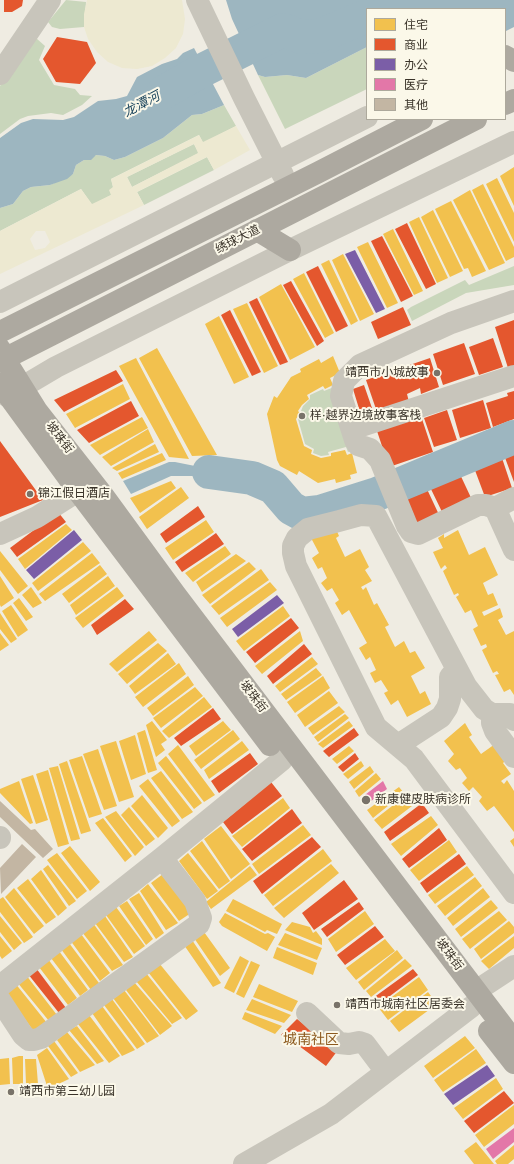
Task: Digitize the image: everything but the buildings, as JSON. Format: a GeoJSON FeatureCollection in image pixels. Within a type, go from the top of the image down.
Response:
{"type":"FeatureCollection","features":[{"type":"Feature","properties":{"kind":"main road","name":"绣球大道"},"geometry":{"type":"LineString","coordinates":[[0,332],[420,120]]}},
{"type":"Feature","properties":{"kind":"main road","name":"绣球大道"},"geometry":{"type":"LineString","coordinates":[[1,356],[257,230],[474,120]]}},
{"type":"Feature","properties":{"kind":"main road"},"geometry":{"type":"LineString","coordinates":[[257,230],[290,250]]}},
{"type":"Feature","properties":{"kind":"main road","name":"坡珠街"},"geometry":{"type":"LineString","coordinates":[[1,356],[7,391],[78,491],[282,760],[478,1001],[514,1041]]}},
{"type":"Feature","properties":{"kind":"main road","name":"坡珠街"},"geometry":{"type":"LineString","coordinates":[[7,391],[37,411],[102,494],[478,1001],[514,1063]]}},
{"type":"Feature","properties":{"kind":"street"},"geometry":{"type":"LineString","coordinates":[[0,74],[50,0]]}},
{"type":"Feature","properties":{"kind":"street"},"geometry":{"type":"LineString","coordinates":[[197,0],[244,98],[289,186]]}},
{"type":"Feature","properties":{"kind":"street"},"geometry":{"type":"LineString","coordinates":[[0,302],[366,118]]}},
{"type":"Feature","properties":{"kind":"street"},"geometry":{"type":"LineString","coordinates":[[7,391],[290,250],[514,142]]}},
{"type":"Feature","properties":{"kind":"street"},"geometry":{"type":"LineString","coordinates":[[514,302],[451,323],[360,365],[344,381],[341,396],[358,445],[370,449],[380,460],[406,526],[411,532],[418,534],[478,505],[505,503],[514,550]]}},
{"type":"Feature","properties":{"kind":"street"},"geometry":{"type":"LineString","coordinates":[[352,429],[514,376]]}},
{"type":"Feature","properties":{"kind":"street"},"geometry":{"type":"LineString","coordinates":[[0,534],[36,517],[78,491]]}},
{"type":"Feature","properties":{"kind":"street"},"geometry":{"type":"LineString","coordinates":[[514,720],[510,714],[492,714],[484,709],[470,692],[376,516],[361,516],[339,520],[308,529],[296,538],[293,546],[296,566],[376,727],[386,737],[414,759],[514,893]]}},
{"type":"Feature","properties":{"kind":"street"},"geometry":{"type":"LineString","coordinates":[[398,745],[442,717],[450,699],[450,677],[457,670]]}},
{"type":"Feature","properties":{"kind":"street"},"geometry":{"type":"LineString","coordinates":[[492,714],[494,731],[514,757]]}},
{"type":"Feature","properties":{"kind":"street"},"geometry":{"type":"LineString","coordinates":[[0,986],[162,858],[282,760]]}},
{"type":"Feature","properties":{"kind":"street"},"geometry":{"type":"LineString","coordinates":[[0,1000],[22,1035],[29,1040],[41,1038],[199,924],[201,918],[196,901],[162,858]]}},
{"type":"Feature","properties":{"kind":"street"},"geometry":{"type":"LineString","coordinates":[[244,1164],[331,1114],[478,1001],[514,966]]}},
{"type":"Feature","properties":{"kind":"street"},"geometry":{"type":"LineString","coordinates":[[478,1001],[514,983]]}},
{"type":"Feature","properties":{"kind":"street"},"geometry":{"type":"LineString","coordinates":[[307,1013],[339,1043],[349,1044],[359,1042],[365,1044],[386,1072]]}},
{"type":"Feature","properties":{"kind":"green space"},"geometry":{"type":"Polygon","coordinates":[[[66,0],[86,2],[84,27],[60,29],[52,27],[48,22],[66,0]]]}},
{"type":"Feature","properties":{"kind":"green space"},"geometry":{"type":"Polygon","coordinates":[[[36,38],[45,46],[39,60],[54,85],[75,89],[80,95],[92,96],[82,105],[63,115],[51,113],[28,116],[20,119],[0,134],[0,86],[36,38]]]}},
{"type":"Feature","properties":{"kind":"green space"},"geometry":{"type":"Polygon","coordinates":[[[366,48],[366,89],[285,129],[258,75],[265,77],[287,75],[306,78],[366,48]]]}},
{"type":"Feature","properties":{"kind":"green space"},"geometry":{"type":"Polygon","coordinates":[[[224,105],[236,126],[203,143],[199,135],[111,179],[113,187],[111,195],[92,205],[81,189],[0,231],[0,208],[13,204],[23,191],[31,187],[50,185],[73,174],[76,165],[96,155],[105,156],[114,160],[125,157],[163,138],[192,115],[202,114],[224,105]]]}},
{"type":"Feature","properties":{"kind":"green space"},"geometry":{"type":"Polygon","coordinates":[[[194,144],[199,153],[132,187],[127,177],[194,144]]]}},
{"type":"Feature","properties":{"kind":"green space"},"geometry":{"type":"Polygon","coordinates":[[[207,157],[214,170],[144,205],[137,192],[207,157]]]}},
{"type":"Feature","properties":{"kind":"green space"},"geometry":{"type":"Polygon","coordinates":[[[514,266],[514,285],[466,293],[412,321],[407,310],[411,307],[465,280],[469,285],[514,266]]]}},
{"type":"Feature","properties":{"kind":"green space"},"geometry":{"type":"Polygon","coordinates":[[[334,387],[352,451],[348,452],[346,447],[328,452],[329,455],[321,456],[313,453],[314,449],[305,444],[298,419],[303,413],[301,411],[303,406],[310,399],[310,395],[323,389],[324,391],[334,387]]]}},
{"type":"Feature","properties":{"kind":"shaded area"},"geometry":{"type":"Polygon","coordinates":[[[87,0],[182,0],[185,19],[183,34],[176,48],[165,58],[152,66],[137,69],[122,68],[108,62],[97,52],[88,39],[84,27],[84,14],[87,0]]]}},
{"type":"Feature","properties":{"kind":"shaded area"},"geometry":{"type":"Polygon","coordinates":[[[236,126],[250,150],[214,170],[207,157],[137,192],[144,205],[0,274],[0,231],[81,189],[92,204],[111,195],[109,190],[113,187],[111,179],[199,135],[203,142],[236,126]],[[194,144],[127,177],[132,187],[198,153],[194,144]],[[36,231],[30,239],[35,250],[45,248],[50,242],[45,231],[36,231]]]}},
{"type":"Feature","properties":{"kind":"water"},"geometry":{"type":"Polygon","coordinates":[[[226,0],[514,0],[514,27],[506,31],[506,8],[366,8],[366,48],[306,78],[287,75],[265,77],[258,75],[232,19],[226,0]]]}},
{"type":"Feature","properties":{"kind":"water"},"geometry":{"type":"Polygon","coordinates":[[[194,48],[224,105],[202,114],[192,115],[163,138],[125,157],[114,160],[105,156],[96,155],[91,160],[84,160],[76,165],[73,174],[67,179],[50,185],[31,187],[23,191],[13,204],[0,208],[0,138],[21,123],[33,119],[63,120],[74,117],[98,101],[127,96],[137,77],[162,64],[177,59],[183,53],[194,48]]]}},
{"type":"Feature","properties":{"kind":"water"},"geometry":{"type":"Polygon","coordinates":[[[514,430],[514,444],[484,454],[409,489],[401,475],[463,448],[514,430]]]}},
{"type":"Feature","properties":{"kind":"water"},"geometry":{"type":"Polygon","coordinates":[[[169,462],[195,466],[258,471],[252,485],[196,476],[171,476],[131,494],[123,481],[169,462]]]}},
{"type":"Feature","properties":{"kind":"water"},"geometry":{"type":"Polygon","coordinates":[[[377,483],[385,501],[371,507],[308,521],[305,506],[341,497],[377,483]]]}},
{"type":"Feature","properties":{"kind":"waterway","name":"龙潭河"},"geometry":{"type":"LineString","coordinates":[[164,92],[201,71],[283,30],[302,37],[319,36],[366,16]]}},
{"type":"Feature","properties":{"kind":"waterway"},"geometry":{"type":"LineString","coordinates":[[209,472],[252,478],[273,487],[291,508],[302,514],[320,512],[377,494],[514,437]]}},
{"type":"Feature","properties":{"kind":"place","name":"靖西市小城故事"},"geometry":{"type":"Point","coordinates":[437,373]}},
{"type":"Feature","properties":{"kind":"place","name":"样·越界边境故事客栈"},"geometry":{"type":"Point","coordinates":[302,416]}},
{"type":"Feature","properties":{"kind":"place","name":"锦江假日酒店"},"geometry":{"type":"Point","coordinates":[30,494]}},
{"type":"Feature","properties":{"kind":"place","name":"新康健皮肤病诊所"},"geometry":{"type":"Point","coordinates":[366,800]}},
{"type":"Feature","properties":{"kind":"place","name":"靖西市城南社区居委会"},"geometry":{"type":"Point","coordinates":[337,1005]}},
{"type":"Feature","properties":{"kind":"place","name":"靖西市第三幼儿园"},"geometry":{"type":"Point","coordinates":[11,1092]}},
{"type":"Feature","properties":{"kind":"district","name":"城南社区"},"geometry":{"type":"Point","coordinates":[311,1041]}}]}
